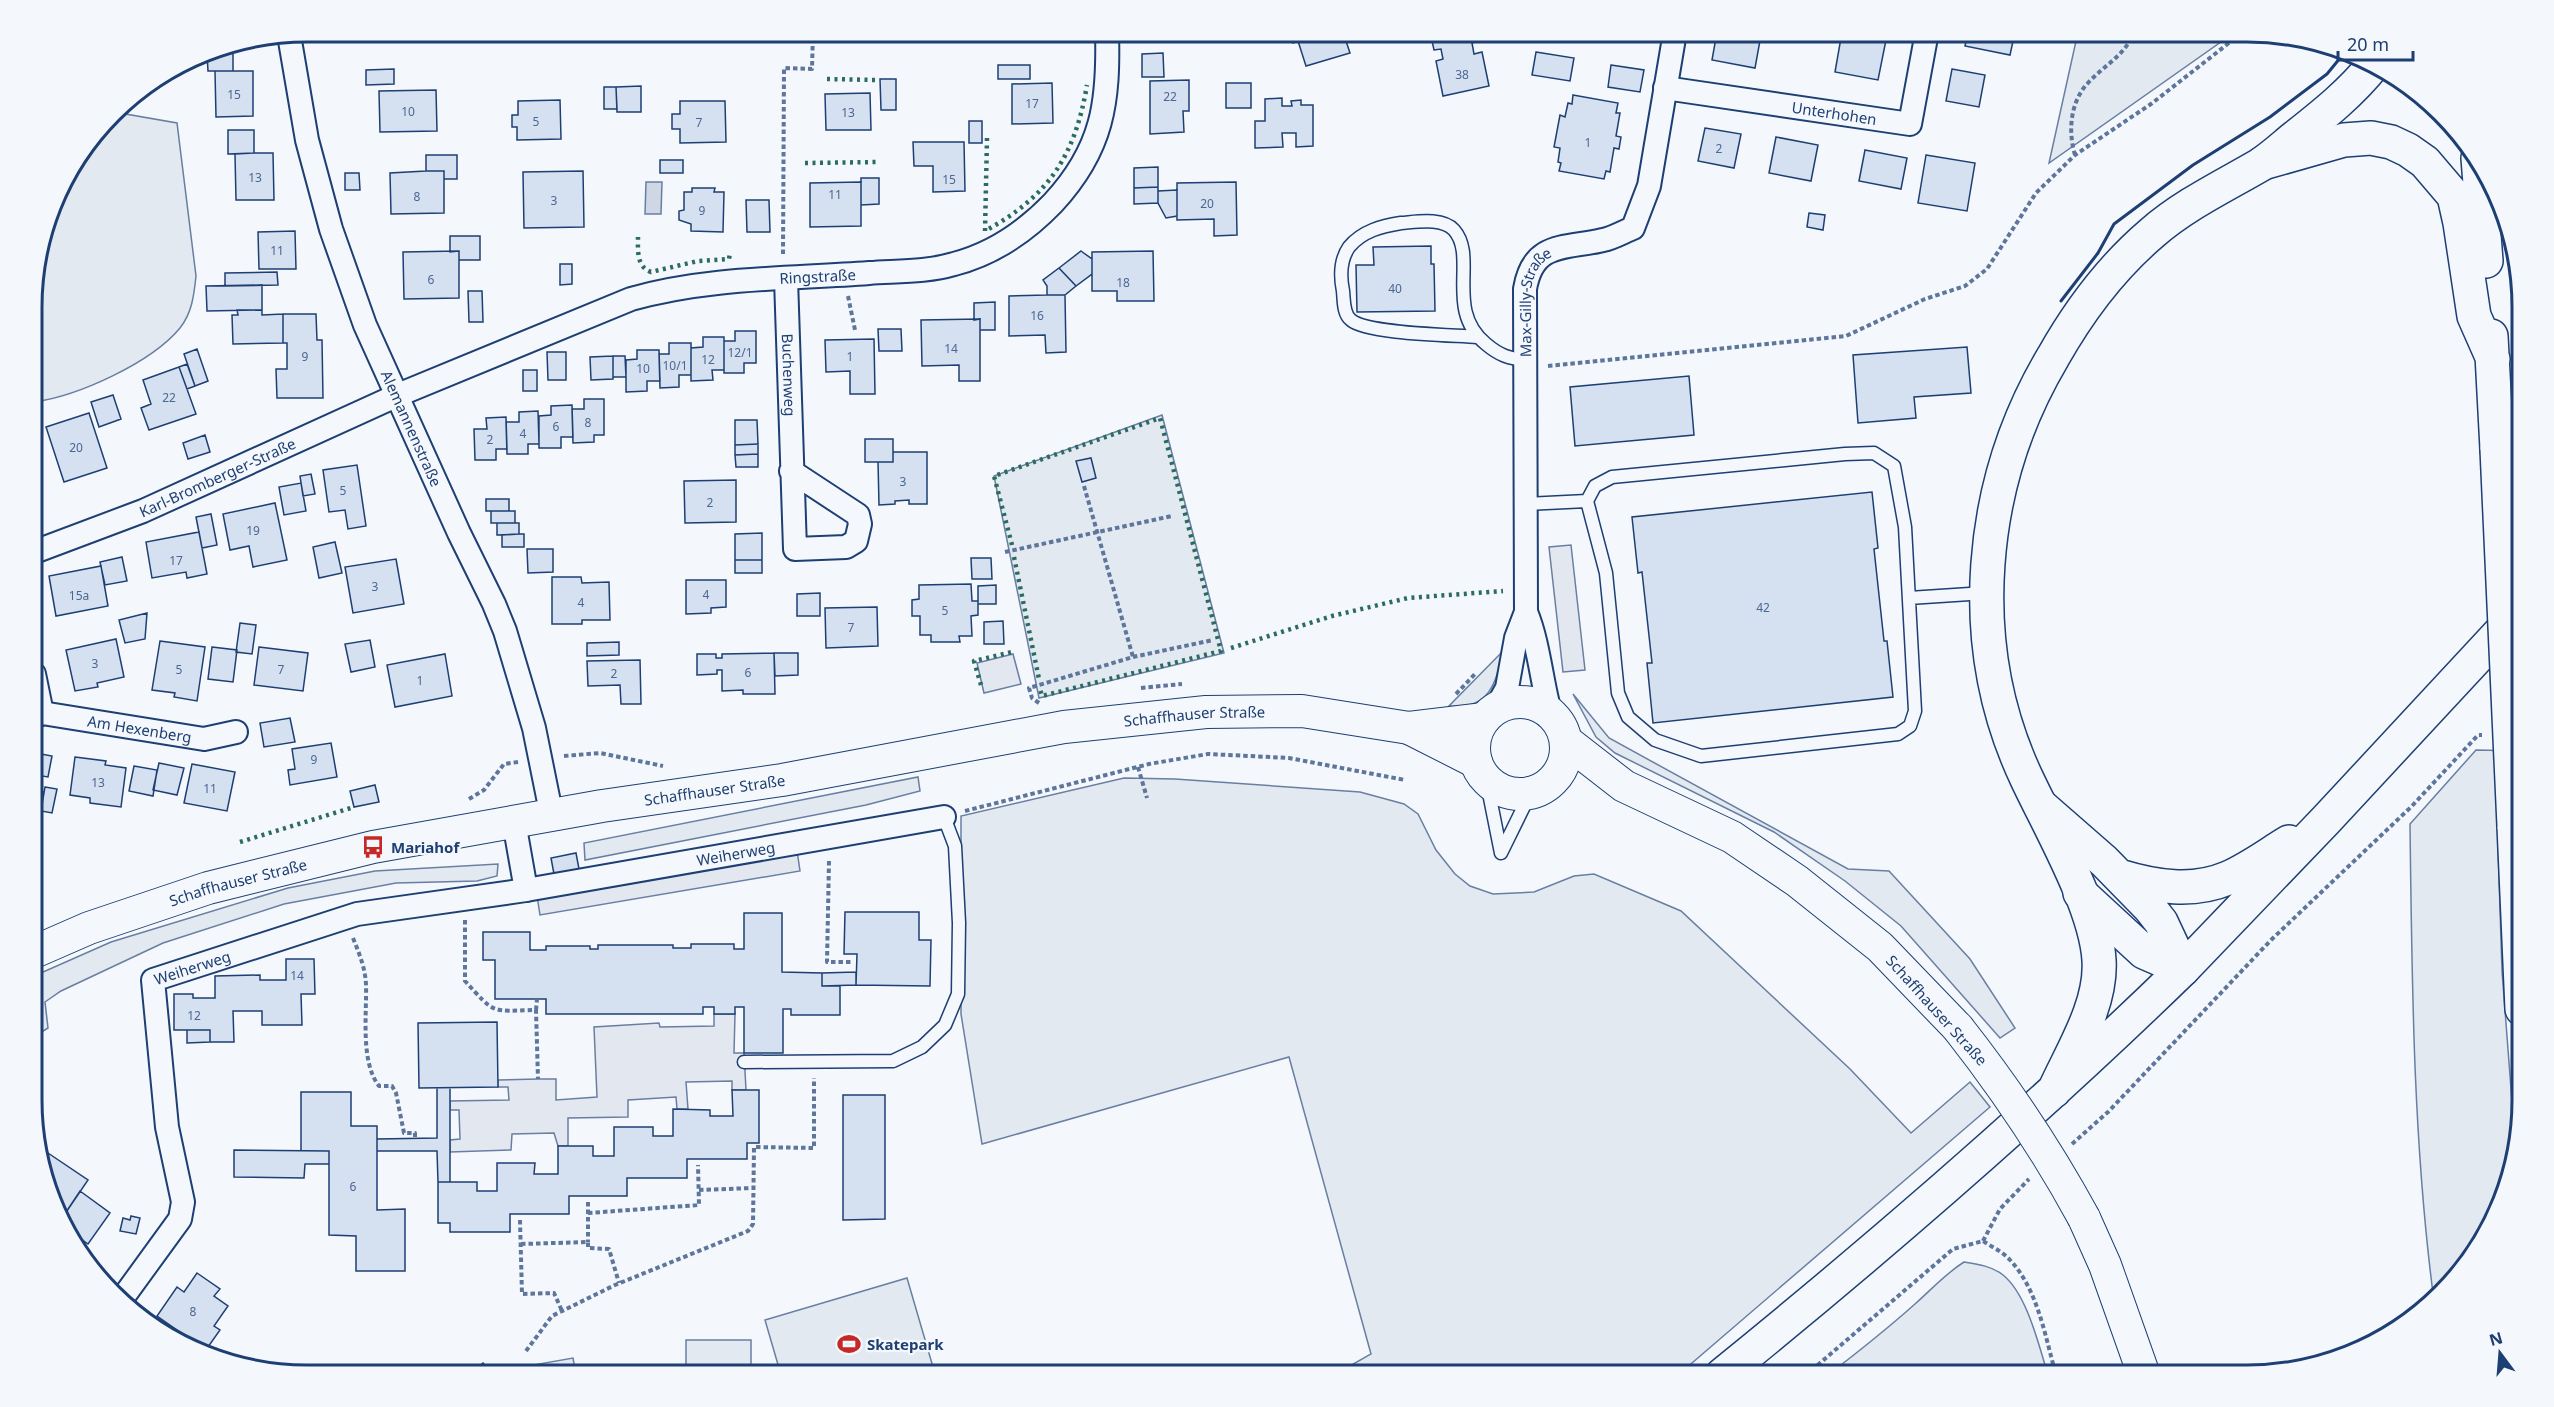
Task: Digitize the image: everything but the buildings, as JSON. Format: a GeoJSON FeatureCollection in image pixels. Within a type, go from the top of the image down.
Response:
{"type":"FeatureCollection","features":[{"type":"Feature","properties":{"kind":"main road"},"geometry":{"type":"LineString","coordinates":[[2054,1091],[2096,995],[2099,976],[2097,941],[2080,893],[2026,777],[2004,716],[1991,651],[1985,593],[1990,538],[2003,473],[2024,414],[2052,358],[2082,311],[2113,271],[2153,232],[2219,187],[2263,163],[2340,101],[2368,71]]}},
{"type":"Feature","properties":{"kind":"main road"},"geometry":{"type":"LineString","coordinates":[[2263,163],[2344,140],[2371,138],[2391,142],[2425,162],[2454,196],[2474,316],[2493,359]]}},
{"type":"Feature","properties":{"kind":"main road"},"geometry":{"type":"LineString","coordinates":[[2480,179],[2493,359],[2512,782]]}},
{"type":"Feature","properties":{"kind":"main road"},"geometry":{"type":"LineString","coordinates":[[1734,1365],[1957,1177],[2054,1091],[2182,969],[2326,820],[2512,620]]}},
{"type":"Feature","properties":{"kind":"main road"},"geometry":{"type":"LineString","coordinates":[[1524,702],[1538,705],[1550,712],[1563,730],[1566,741],[1564,762],[1542,786],[1506,792],[1481,770],[1476,735],[1490,714],[1509,703],[1524,702]]}},
{"type":"Feature","properties":{"kind":"main road","name":"Schaffhauser Straße"},"geometry":{"type":"LineString","coordinates":[[42,949],[89,928],[208,888],[373,848],[602,806],[782,780],[1064,728],[1206,712],[1302,711],[1409,728],[1490,714]]}},
{"type":"Feature","properties":{"kind":"main road","name":"Schaffhauser Straße"},"geometry":{"type":"LineString","coordinates":[[1409,728],[1481,770]]}},
{"type":"Feature","properties":{"kind":"main road","name":"Schaffhauser Straße"},"geometry":{"type":"LineString","coordinates":[[1566,741],[1624,786],[1732,837],[1797,881],[1880,947],[1958,1028],[2028,1121],[2058,1169],[2084,1218],[2105,1265],[2140,1365]]}},
{"type":"Feature","properties":{"kind":"main road","name":"Schaffhauser Straße"},"geometry":{"type":"LineString","coordinates":[[1542,786],[1624,786]]}},
{"type":"Feature","properties":{"kind":"main road"},"geometry":{"type":"LineString","coordinates":[[2041,806],[2119,876],[2161,922],[2182,969]]}},
{"type":"Feature","properties":{"kind":"main road"},"geometry":{"type":"LineString","coordinates":[[2119,876],[2160,886],[2208,885],[2229,878],[2326,820]]}},
{"type":"Feature","properties":{"kind":"main road"},"geometry":{"type":"LineString","coordinates":[[2080,893],[2144,952],[2182,969]]}},
{"type":"Feature","properties":{"kind":"street","name":"Ringstraße"},"geometry":{"type":"LineString","coordinates":[[398,395],[631,299],[662,290],[717,282],[932,269],[956,264],[993,249],[1023,231],[1073,181],[1091,148],[1100,123],[1108,76],[1107,42]]}},
{"type":"Feature","properties":{"kind":"street","name":"Max-Gilly-Straße"},"geometry":{"type":"LineString","coordinates":[[1490,714],[1507,688],[1516,638],[1526,612],[1525,289],[1527,275],[1533,263],[1554,248],[1605,240],[1633,228],[1649,186],[1673,42]]}},
{"type":"Feature","properties":{"kind":"street","name":"Unterhohen"},"geometry":{"type":"LineString","coordinates":[[1665,88],[1910,124],[1925,42]]}},
{"type":"Feature","properties":{"kind":"street","name":"Alemannenstraße"},"geometry":{"type":"LineString","coordinates":[[290,43],[307,140],[331,229],[365,325],[505,631],[534,728],[552,817]]}},
{"type":"Feature","properties":{"kind":"street","name":"Buchenweg"},"geometry":{"type":"LineString","coordinates":[[786,279],[791,471]]}},
{"type":"Feature","properties":{"kind":"street","name":"Karl-Bromberger-Straße"},"geometry":{"type":"LineString","coordinates":[[42,549],[144,511],[398,395]]}},
{"type":"Feature","properties":{"kind":"street","name":"Max-Gilly-Straße"},"geometry":{"type":"LineString","coordinates":[[1526,612],[1536,635],[1543,686],[1550,712]]}},
{"type":"Feature","properties":{"kind":"street","name":"Am Hexenberg"},"geometry":{"type":"LineString","coordinates":[[42,716],[204,739],[236,732]]}},
{"type":"Feature","properties":{"kind":"street","name":"Weiherweg"},"geometry":{"type":"LineString","coordinates":[[126,1294],[170,1236],[180,1219],[183,1202],[167,1127],[153,980],[357,914],[526,890],[944,817]]}},
{"type":"Feature","properties":{"kind":"street"},"geometry":{"type":"LineString","coordinates":[[514,822],[526,890]]}},
{"type":"Feature","properties":{"kind":"lane"},"geometry":{"type":"LineString","coordinates":[[1477,337],[1408,332],[1352,322],[1346,313],[1341,283],[1342,259],[1350,246],[1369,231],[1385,225],[1422,221],[1440,223],[1454,230],[1462,247],[1464,308],[1468,323],[1477,337],[1497,354],[1527,364]]}},
{"type":"Feature","properties":{"kind":"lane"},"geometry":{"type":"LineString","coordinates":[[1874,453],[1894,466],[1905,527],[1915,711],[1910,726],[1898,734],[1701,756],[1654,740],[1629,717],[1618,693],[1606,573],[1587,501],[1595,486],[1612,477],[1874,453]]}},
{"type":"Feature","properties":{"kind":"lane"},"geometry":{"type":"LineString","coordinates":[[1526,504],[1587,501]]}},
{"type":"Feature","properties":{"kind":"lane"},"geometry":{"type":"LineString","coordinates":[[1909,598],[1985,593]]}},
{"type":"Feature","properties":{"kind":"lane"},"geometry":{"type":"LineString","coordinates":[[1481,770],[1501,853],[1542,786]]}},
{"type":"Feature","properties":{"kind":"lane"},"geometry":{"type":"LineString","coordinates":[[744,1062],[893,1061],[922,1047],[945,1025],[957,994],[959,923],[955,846],[944,817]]}},
{"type":"Feature","properties":{"kind":"path"},"geometry":{"type":"LineString","coordinates":[[786,279],[783,262],[784,68],[812,69],[813,42]]}},
{"type":"Feature","properties":{"kind":"path"},"geometry":{"type":"LineString","coordinates":[[2075,155],[2070,141],[2072,113],[2086,85],[2116,59],[2130,42]]}},
{"type":"Feature","properties":{"kind":"path"},"geometry":{"type":"LineString","coordinates":[[1527,364],[1846,336],[1925,299],[1965,286],[1987,269],[2036,193],[2075,155],[2151,104],[2230,42]]}},
{"type":"Feature","properties":{"kind":"path"},"geometry":{"type":"LineString","coordinates":[[845,275],[855,330]]}},
{"type":"Feature","properties":{"kind":"path"},"geometry":{"type":"LineString","coordinates":[[1084,486],[1132,657]]}},
{"type":"Feature","properties":{"kind":"path"},"geometry":{"type":"LineString","coordinates":[[1005,552],[1172,516]]}},
{"type":"Feature","properties":{"kind":"path"},"geometry":{"type":"LineString","coordinates":[[1029,688],[1132,657],[1213,640]]}},
{"type":"Feature","properties":{"kind":"path"},"geometry":{"type":"LineString","coordinates":[[2068,1148],[2108,1112],[2271,940],[2412,806],[2478,735],[2489,736]]}},
{"type":"Feature","properties":{"kind":"path"},"geometry":{"type":"LineString","coordinates":[[944,817],[1138,767],[1208,754],[1278,758],[1405,780]]}},
{"type":"Feature","properties":{"kind":"path"},"geometry":{"type":"LineString","coordinates":[[1138,767],[1147,798]]}},
{"type":"Feature","properties":{"kind":"path"},"geometry":{"type":"LineString","coordinates":[[829,838],[827,962],[851,962]]}},
{"type":"Feature","properties":{"kind":"path"},"geometry":{"type":"LineString","coordinates":[[465,899],[465,981],[490,1008],[497,1011],[537,1010]]}},
{"type":"Feature","properties":{"kind":"path"},"geometry":{"type":"LineString","coordinates":[[346,917],[362,962],[366,982],[366,1047],[374,1080],[379,1086],[392,1086],[396,1093],[404,1133],[415,1133],[415,1138]]}},
{"type":"Feature","properties":{"kind":"path"},"geometry":{"type":"LineString","coordinates":[[537,999],[538,1079]]}},
{"type":"Feature","properties":{"kind":"path"},"geometry":{"type":"LineString","coordinates":[[526,1351],[552,1316],[619,1283],[748,1231],[753,1224],[754,1147],[814,1148],[814,1062]]}},
{"type":"Feature","properties":{"kind":"path"},"geometry":{"type":"LineString","coordinates":[[588,1213],[699,1205],[698,1165]]}},
{"type":"Feature","properties":{"kind":"path"},"geometry":{"type":"LineString","coordinates":[[1818,1365],[1953,1249],[1983,1241],[2000,1209],[2035,1173]]}},
{"type":"Feature","properties":{"kind":"path"},"geometry":{"type":"LineString","coordinates":[[699,1190],[753,1188]]}},
{"type":"Feature","properties":{"kind":"path"},"geometry":{"type":"LineString","coordinates":[[588,1202],[588,1248],[609,1249],[619,1283]]}},
{"type":"Feature","properties":{"kind":"path"},"geometry":{"type":"LineString","coordinates":[[520,1220],[522,1294],[554,1293],[562,1311]]}},
{"type":"Feature","properties":{"kind":"path"},"geometry":{"type":"LineString","coordinates":[[1983,1241],[2008,1257],[2023,1275],[2032,1292],[2053,1365]]}},
{"type":"Feature","properties":{"kind":"path"},"geometry":{"type":"LineString","coordinates":[[520,1244],[588,1242]]}},
{"type":"Feature","properties":{"kind":"shaded area"},"geometry":{"type":"Polygon","coordinates":[[[2076,42],[2221,42],[2049,163],[2076,42]]]}},
{"type":"Feature","properties":{"kind":"shaded area"},"geometry":{"type":"Polygon","coordinates":[[[125,114],[177,123],[196,276],[192,304],[187,316],[180,328],[167,341],[133,365],[92,385],[42,401],[42,307],[47,255],[62,205],[77,174],[108,132],[125,114]]]}},
{"type":"Feature","properties":{"kind":"shaded area"},"geometry":{"type":"Polygon","coordinates":[[[646,182],[662,182],[661,214],[645,214],[646,182]]]}},
{"type":"Feature","properties":{"kind":"shaded area"},"geometry":{"type":"Polygon","coordinates":[[[1162,415],[1224,653],[1039,698],[994,476],[1162,415]]]}},
{"type":"Feature","properties":{"kind":"shaded area"},"geometry":{"type":"Polygon","coordinates":[[[1571,545],[1585,670],[1563,672],[1549,547],[1571,545]]]}},
{"type":"Feature","properties":{"kind":"shaded area"},"geometry":{"type":"Polygon","coordinates":[[[1503,651],[1493,684],[1482,699],[1473,704],[1449,706],[1503,651]]]}},
{"type":"Feature","properties":{"kind":"shaded area"},"geometry":{"type":"Polygon","coordinates":[[[1013,654],[1021,684],[984,693],[977,663],[1013,654]]]}},
{"type":"Feature","properties":{"kind":"shaded area"},"geometry":{"type":"Polygon","coordinates":[[[1573,694],[1609,738],[1848,869],[1889,871],[1970,959],[2015,1028],[2000,1038],[1901,926],[1845,881],[1774,832],[1615,753],[1596,737],[1573,694]]]}},
{"type":"Feature","properties":{"kind":"shaded area"},"geometry":{"type":"Polygon","coordinates":[[[2476,750],[2512,751],[2512,776],[2497,814],[2502,971],[2512,1101],[2510,1135],[2503,1169],[2485,1217],[2477,1233],[2457,1261],[2433,1290],[2418,1123],[2410,824],[2476,750]]]}},
{"type":"Feature","properties":{"kind":"shaded area"},"geometry":{"type":"Polygon","coordinates":[[[918,777],[920,791],[866,805],[585,860],[584,843],[918,777]]]}},
{"type":"Feature","properties":{"kind":"shaded area"},"geometry":{"type":"Polygon","coordinates":[[[1124,778],[1175,779],[1360,792],[1404,804],[1418,814],[1436,850],[1455,874],[1470,886],[1493,894],[1534,892],[1574,876],[1594,874],[1681,911],[1850,1069],[1911,1133],[1970,1082],[1990,1107],[1690,1365],[1352,1365],[1371,1354],[1289,1057],[982,1144],[961,1014],[961,816],[1124,778]]]}},
{"type":"Feature","properties":{"kind":"shaded area"},"geometry":{"type":"Polygon","coordinates":[[[796,844],[800,871],[540,915],[536,889],[796,844]]]}},
{"type":"Feature","properties":{"kind":"shaded area"},"geometry":{"type":"Polygon","coordinates":[[[498,864],[497,876],[477,881],[396,883],[284,904],[163,943],[61,991],[45,1002],[48,1028],[42,1032],[42,972],[111,942],[288,888],[375,871],[498,864]]]}},
{"type":"Feature","properties":{"kind":"shaded area"},"geometry":{"type":"Polygon","coordinates":[[[714,1014],[735,1014],[734,1053],[744,1053],[746,1090],[732,1090],[732,1081],[686,1082],[688,1109],[677,1109],[676,1097],[628,1100],[628,1117],[568,1118],[568,1146],[558,1146],[554,1133],[512,1134],[511,1150],[450,1152],[450,1140],[460,1139],[459,1110],[450,1110],[450,1101],[509,1100],[508,1087],[498,1087],[498,1080],[556,1079],[556,1100],[597,1097],[594,1027],[659,1023],[660,1027],[714,1026],[714,1014]]]}},
{"type":"Feature","properties":{"kind":"shaded area"},"geometry":{"type":"Polygon","coordinates":[[[1964,1262],[1994,1269],[2003,1275],[2019,1295],[2025,1307],[2045,1365],[1840,1365],[1915,1304],[1964,1262]]]}},
{"type":"Feature","properties":{"kind":"shaded area","name":"Skatepark"},"geometry":{"type":"Polygon","coordinates":[[[907,1278],[932,1365],[778,1365],[765,1320],[907,1278]]]}},
{"type":"Feature","properties":{"kind":"shaded area"},"geometry":{"type":"Polygon","coordinates":[[[686,1340],[751,1340],[751,1365],[686,1365],[686,1340]]]}},
{"type":"Feature","properties":{"kind":"shaded area"},"geometry":{"type":"Polygon","coordinates":[[[573,1358],[574,1365],[533,1365],[573,1358]]]}},
{"type":"Feature","properties":{"kind":"hedge"},"geometry":{"type":"LineString","coordinates":[[827,79],[876,80]]}},
{"type":"Feature","properties":{"kind":"hedge"},"geometry":{"type":"LineString","coordinates":[[987,138],[985,231],[1026,203],[1056,172],[1075,133],[1087,85]]}},
{"type":"Feature","properties":{"kind":"hedge"},"geometry":{"type":"LineString","coordinates":[[805,163],[878,162]]}},
{"type":"Feature","properties":{"kind":"hedge"},"geometry":{"type":"LineString","coordinates":[[638,237],[640,262],[646,270],[651,272],[698,261],[729,259],[730,253]]}},
{"type":"Feature","properties":{"kind":"hedge"},"geometry":{"type":"LineString","coordinates":[[1012,545],[994,476],[1160,418],[1221,651],[1042,696],[1040,689]]}},
{"type":"Feature","properties":{"kind":"hedge"},"geometry":{"type":"LineString","coordinates":[[1014,557],[1039,679]]}},
{"type":"Feature","properties":{"kind":"hedge"},"geometry":{"type":"LineString","coordinates":[[1231,648],[1332,616],[1408,598],[1503,591]]}},
{"type":"Feature","properties":{"kind":"hedge"},"geometry":{"type":"LineString","coordinates":[[981,685],[974,661],[1012,652]]}},
{"type":"Feature","properties":{"kind":"hedge"},"geometry":{"type":"LineString","coordinates":[[240,842],[354,807]]}},
{"type":"Feature","properties":{"kind":"wall"},"geometry":{"type":"LineString","coordinates":[[2061,301],[2098,253],[2114,224],[2193,165],[2270,117],[2327,74],[2340,59]]}},
{"type":"Feature","properties":{"kind":"place","name":"Mariahof"},"geometry":{"type":"Point","coordinates":[373,847]}},
{"type":"Feature","properties":{"kind":"place","name":"Skatepark"},"geometry":{"type":"Point","coordinates":[849,1344]}}]}
